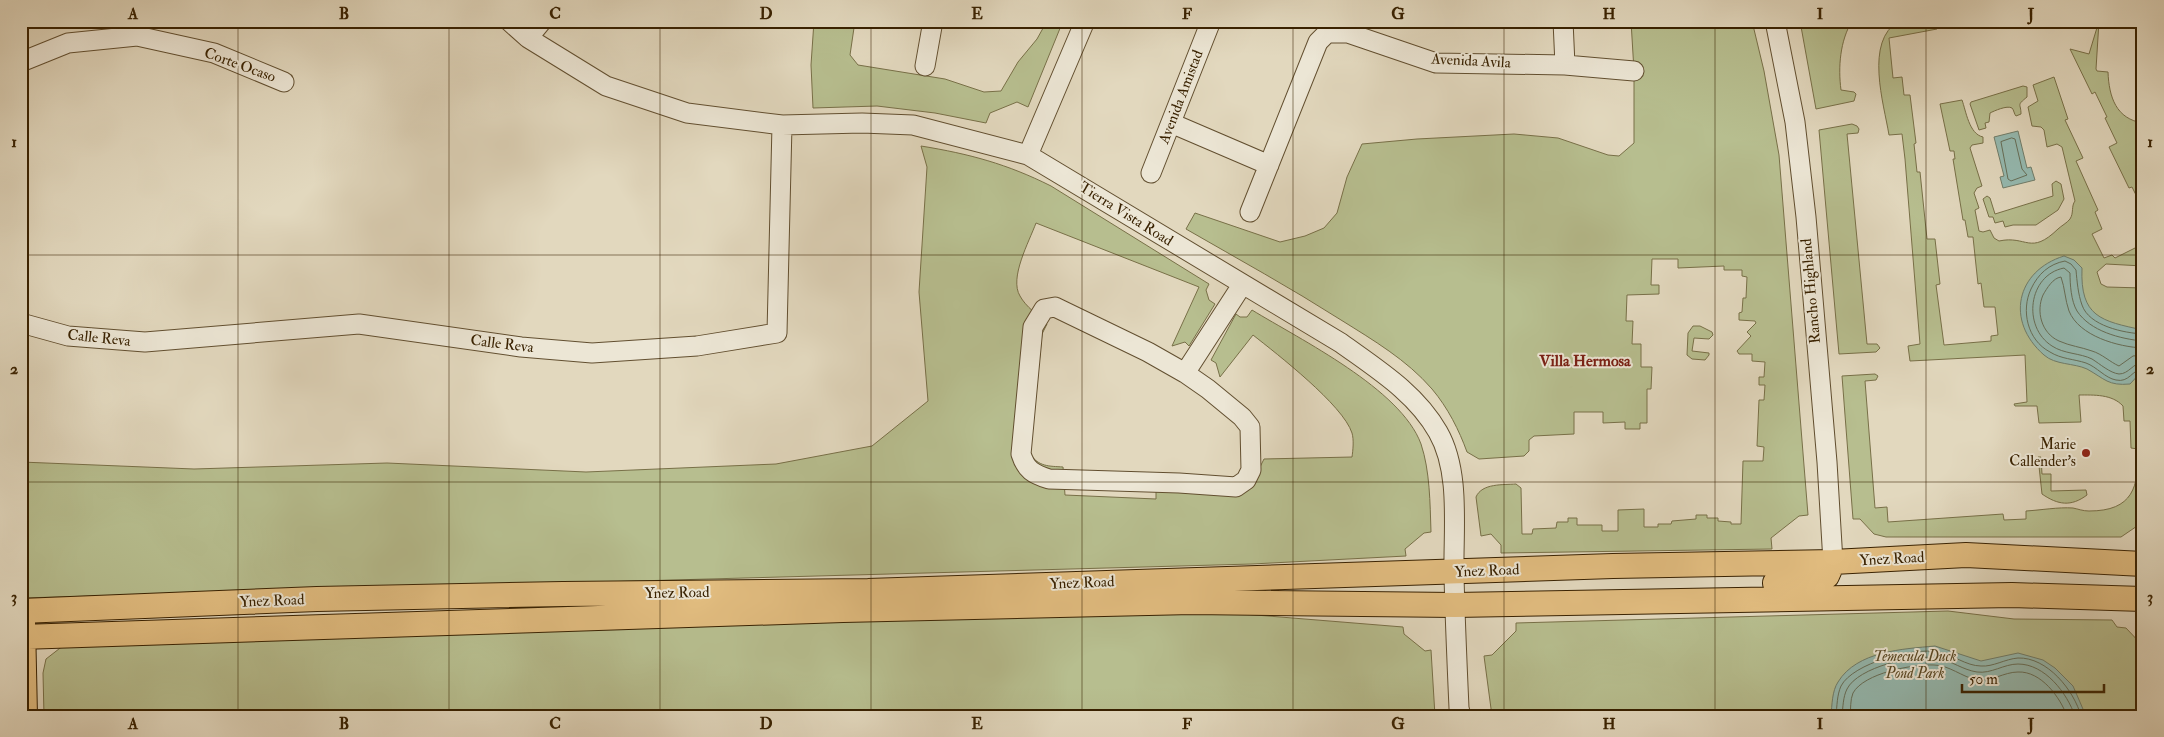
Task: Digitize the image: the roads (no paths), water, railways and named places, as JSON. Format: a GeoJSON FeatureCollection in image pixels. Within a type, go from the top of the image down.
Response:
{"type":"FeatureCollection","features":[{"type":"Feature","properties":{"kind":"main road","name":"Ynez Road"},"geometry":{"type":"LineString","coordinates":[[22,611],[317,599],[553,594],[868,591],[1612,566],[1833,562],[1966,555],[2143,564]]}},
{"type":"Feature","properties":{"kind":"main road"},"geometry":{"type":"LineString","coordinates":[[1665,601],[1695,586],[1805,582],[1828,576],[1833,562]]}},
{"type":"Feature","properties":{"kind":"main road","name":"Ynez Road"},"geometry":{"type":"LineString","coordinates":[[22,637],[843,610],[1192,602],[1455,605],[2012,594],[2143,599]]}},
{"type":"Feature","properties":{"kind":"main road"},"geometry":{"type":"LineString","coordinates":[[22,611],[26,716]]}},
{"type":"Feature","properties":{"kind":"street","name":"Tierra Vista Road"},"geometry":{"type":"LineString","coordinates":[[509,21],[528,38],[606,86],[687,113],[782,125],[862,123],[913,125],[1028,155],[1341,343],[1382,372],[1415,399],[1439,433],[1452,469],[1460,712]]}},
{"type":"Feature","properties":{"kind":"street"},"geometry":{"type":"LineString","coordinates":[[528,38],[542,21]]}},
{"type":"Feature","properties":{"kind":"street"},"geometry":{"type":"LineString","coordinates":[[925,66],[933,21]]}},
{"type":"Feature","properties":{"kind":"street"},"geometry":{"type":"LineString","coordinates":[[1028,155],[1086,21]]}},
{"type":"Feature","properties":{"kind":"street","name":"Avenida Amistad"},"geometry":{"type":"LineString","coordinates":[[1151,173],[1211,21]]}},
{"type":"Feature","properties":{"kind":"street"},"geometry":{"type":"LineString","coordinates":[[1563,21],[1565,65]]}},
{"type":"Feature","properties":{"kind":"street","name":"Rancho Highland"},"geometry":{"type":"LineString","coordinates":[[1775,21],[1794,122],[1806,217],[1827,462],[1833,562]]}},
{"type":"Feature","properties":{"kind":"street","name":"Avenida Avila"},"geometry":{"type":"LineString","coordinates":[[1250,212],[1318,42],[1327,33],[1348,33],[1436,62],[1565,65],[1634,71]]}},
{"type":"Feature","properties":{"kind":"street","name":"Corte Ocaso"},"geometry":{"type":"LineString","coordinates":[[21,62],[68,43],[137,36],[214,54],[284,82]]}},
{"type":"Feature","properties":{"kind":"street"},"geometry":{"type":"LineString","coordinates":[[1170,123],[1269,165]]}},
{"type":"Feature","properties":{"kind":"street","name":"Calle Reva"},"geometry":{"type":"LineString","coordinates":[[21,323],[68,336],[145,342],[359,324],[521,348],[592,353],[697,346],[777,333],[782,125]]}},
{"type":"Feature","properties":{"kind":"street"},"geometry":{"type":"LineString","coordinates":[[1185,373],[1242,285]]}},
{"type":"Feature","properties":{"kind":"street"},"geometry":{"type":"LineString","coordinates":[[1056,307],[1148,352],[1185,373],[1242,417],[1250,428],[1251,470],[1246,480],[1236,487],[1179,483],[1049,479],[1038,476],[1025,466],[1021,454],[1033,327],[1044,309],[1056,307]]}},
{"type":"Feature","properties":{"kind":"water"},"geometry":{"type":"Polygon","coordinates":[[[2018,131],[2027,168],[2031,167],[2035,180],[2003,188],[2000,177],[2004,176],[1994,137],[2018,131]]]}},
{"type":"Feature","properties":{"kind":"water"},"geometry":{"type":"Polygon","coordinates":[[[2064,256],[2074,260],[2082,268],[2082,284],[2085,297],[2089,307],[2096,314],[2115,323],[2143,330],[2143,370],[2130,384],[2111,383],[2087,369],[2048,358],[2032,342],[2024,327],[2021,313],[2021,298],[2026,285],[2035,273],[2048,263],[2064,256]]]}},
{"type":"Feature","properties":{"kind":"water"},"geometry":{"type":"Polygon","coordinates":[[[1935,646],[1981,661],[2018,653],[2043,660],[2055,668],[2073,686],[2086,716],[1831,716],[1833,698],[1838,682],[1846,672],[1857,664],[1869,658],[1895,651],[1935,646]]]}},
{"type":"Feature","properties":{"kind":"place","name":"Marie Callender's"},"geometry":{"type":"Point","coordinates":[2086,453]}},
{"type":"Feature","properties":{"kind":"district","name":"Villa Hermosa"},"geometry":{"type":"Point","coordinates":[1585,361]}},
{"type":"Feature","properties":{"kind":"park label","name":"Temecula Duck Pond Park"},"geometry":{"type":"Point","coordinates":[1915,664]}}]}
